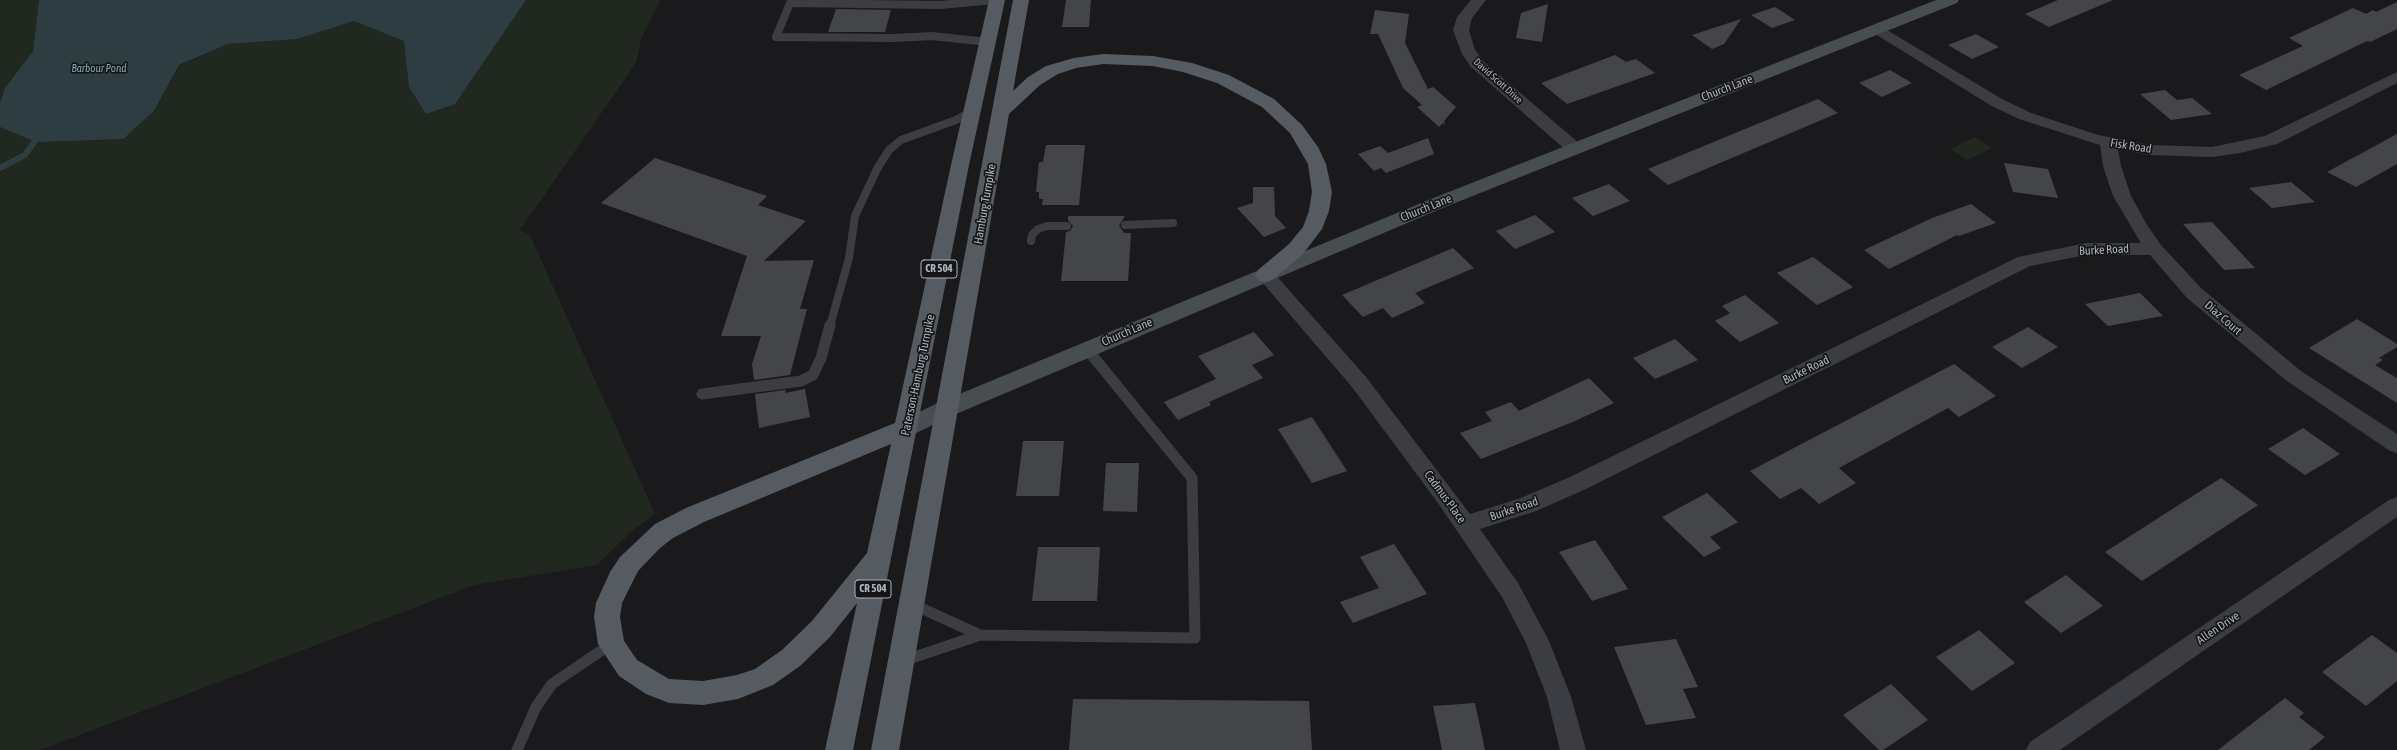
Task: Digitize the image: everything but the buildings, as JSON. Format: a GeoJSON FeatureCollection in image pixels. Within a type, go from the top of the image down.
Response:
{"type":"FeatureCollection","features":[{"type":"Feature","properties":{"kind":"main road","name":"Paterson-Hamburg Turnpike"},"geometry":{"type":"LineString","coordinates":[[839,750],[972,111],[997,0]]}},
{"type":"Feature","properties":{"kind":"main road","name":"Hamburg Turnpike"},"geometry":{"type":"LineString","coordinates":[[948,408],[1021,0]]}},
{"type":"Feature","properties":{"kind":"main road"},"geometry":{"type":"LineString","coordinates":[[1002,111],[1034,81],[1052,70],[1074,63],[1103,59],[1153,61],[1186,67],[1223,79],[1268,103],[1296,128],[1309,147],[1317,164],[1322,192],[1319,211],[1312,229],[1296,249],[1265,275]]}},
{"type":"Feature","properties":{"kind":"main road","name":"CR 504"},"geometry":{"type":"LineString","coordinates":[[885,750],[948,408]]}},
{"type":"Feature","properties":{"kind":"main road"},"geometry":{"type":"LineString","coordinates":[[880,555],[821,629],[791,658],[764,677],[738,687],[703,693],[669,691],[641,678],[628,668],[611,644],[608,617],[609,603],[619,578],[629,564],[664,531],[695,515],[906,428]]}},
{"type":"Feature","properties":{"kind":"street","name":"David Scott Drive"},"geometry":{"type":"LineString","coordinates":[[1480,0],[1465,17],[1461,30],[1467,51],[1477,64],[1574,148]]}},
{"type":"Feature","properties":{"kind":"street","name":"Church Lane"},"geometry":{"type":"LineString","coordinates":[[906,428],[948,408],[1087,349],[1574,148],[1952,0]]}},
{"type":"Feature","properties":{"kind":"street","name":"Fisk Road"},"geometry":{"type":"LineString","coordinates":[[1876,29],[1996,102],[2058,128],[2108,142],[2150,150],[2182,152],[2240,148],[2271,140],[2397,77]]}},
{"type":"Feature","properties":{"kind":"street","name":"Diaz Court"},"geometry":{"type":"LineString","coordinates":[[2108,142],[2112,166],[2122,196],[2155,249],[2194,293],[2294,376],[2397,445]]}},
{"type":"Feature","properties":{"kind":"street","name":"Burke Road"},"geometry":{"type":"LineString","coordinates":[[1465,525],[1528,505],[1578,483],[2025,261],[2086,249],[2155,249]]}},
{"type":"Feature","properties":{"kind":"street","name":"Cadmus Place"},"geometry":{"type":"LineString","coordinates":[[1265,275],[1359,382],[1465,525],[1510,590],[1537,641],[1559,697],[1573,750]]}},
{"type":"Feature","properties":{"kind":"street","name":"Allen Drive"},"geometry":{"type":"LineString","coordinates":[[2039,750],[2397,506]]}},
{"type":"Feature","properties":{"kind":"lane"},"geometry":{"type":"LineString","coordinates":[[988,42],[932,36],[894,38],[776,37],[790,3],[908,3],[940,5],[997,0]]}},
{"type":"Feature","properties":{"kind":"lane"},"geometry":{"type":"LineString","coordinates":[[702,394],[801,381],[813,375],[821,358],[849,258],[855,216],[877,169],[893,147],[901,140],[956,120],[972,111]]}},
{"type":"Feature","properties":{"kind":"lane"},"geometry":{"type":"LineString","coordinates":[[1125,225],[1173,223]]}},
{"type":"Feature","properties":{"kind":"lane"},"geometry":{"type":"LineString","coordinates":[[1030,241],[1032,235],[1038,229],[1047,226],[1067,226]]}},
{"type":"Feature","properties":{"kind":"lane"},"geometry":{"type":"LineString","coordinates":[[901,662],[980,635],[1195,638],[1192,478],[1087,349]]}},
{"type":"Feature","properties":{"kind":"lane"},"geometry":{"type":"LineString","coordinates":[[912,604],[980,635]]}},
{"type":"Feature","properties":{"kind":"lane"},"geometry":{"type":"LineString","coordinates":[[517,750],[536,707],[552,684],[611,644]]}},
{"type":"Feature","properties":{"kind":"shaded area"},"geometry":{"type":"Polygon","coordinates":[[[0,0],[39,0],[33,51],[5,88],[0,103],[0,0]]]}},
{"type":"Feature","properties":{"kind":"shaded area"},"geometry":{"type":"Polygon","coordinates":[[[526,0],[660,0],[641,39],[636,63],[520,230],[530,235],[655,514],[634,529],[597,565],[474,585],[40,750],[0,750],[0,127],[36,142],[154,111],[179,66],[228,44],[297,39],[354,21],[405,41],[409,87],[426,114],[455,104],[526,0]]]}},
{"type":"Feature","properties":{"kind":"shaded area"},"geometry":{"type":"Polygon","coordinates":[[[1975,137],[1992,148],[1967,160],[1950,149],[1975,137]]]}},
{"type":"Feature","properties":{"kind":"water","name":"Barbour Pond"},"geometry":{"type":"Polygon","coordinates":[[[39,0],[526,0],[455,104],[426,114],[409,87],[404,41],[354,21],[297,39],[228,44],[179,65],[154,111],[123,139],[36,142],[0,127],[0,103],[5,88],[33,51],[39,0]]]}},
{"type":"Feature","properties":{"kind":"waterway"},"geometry":{"type":"LineString","coordinates":[[0,168],[25,155],[40,134]]}}]}
